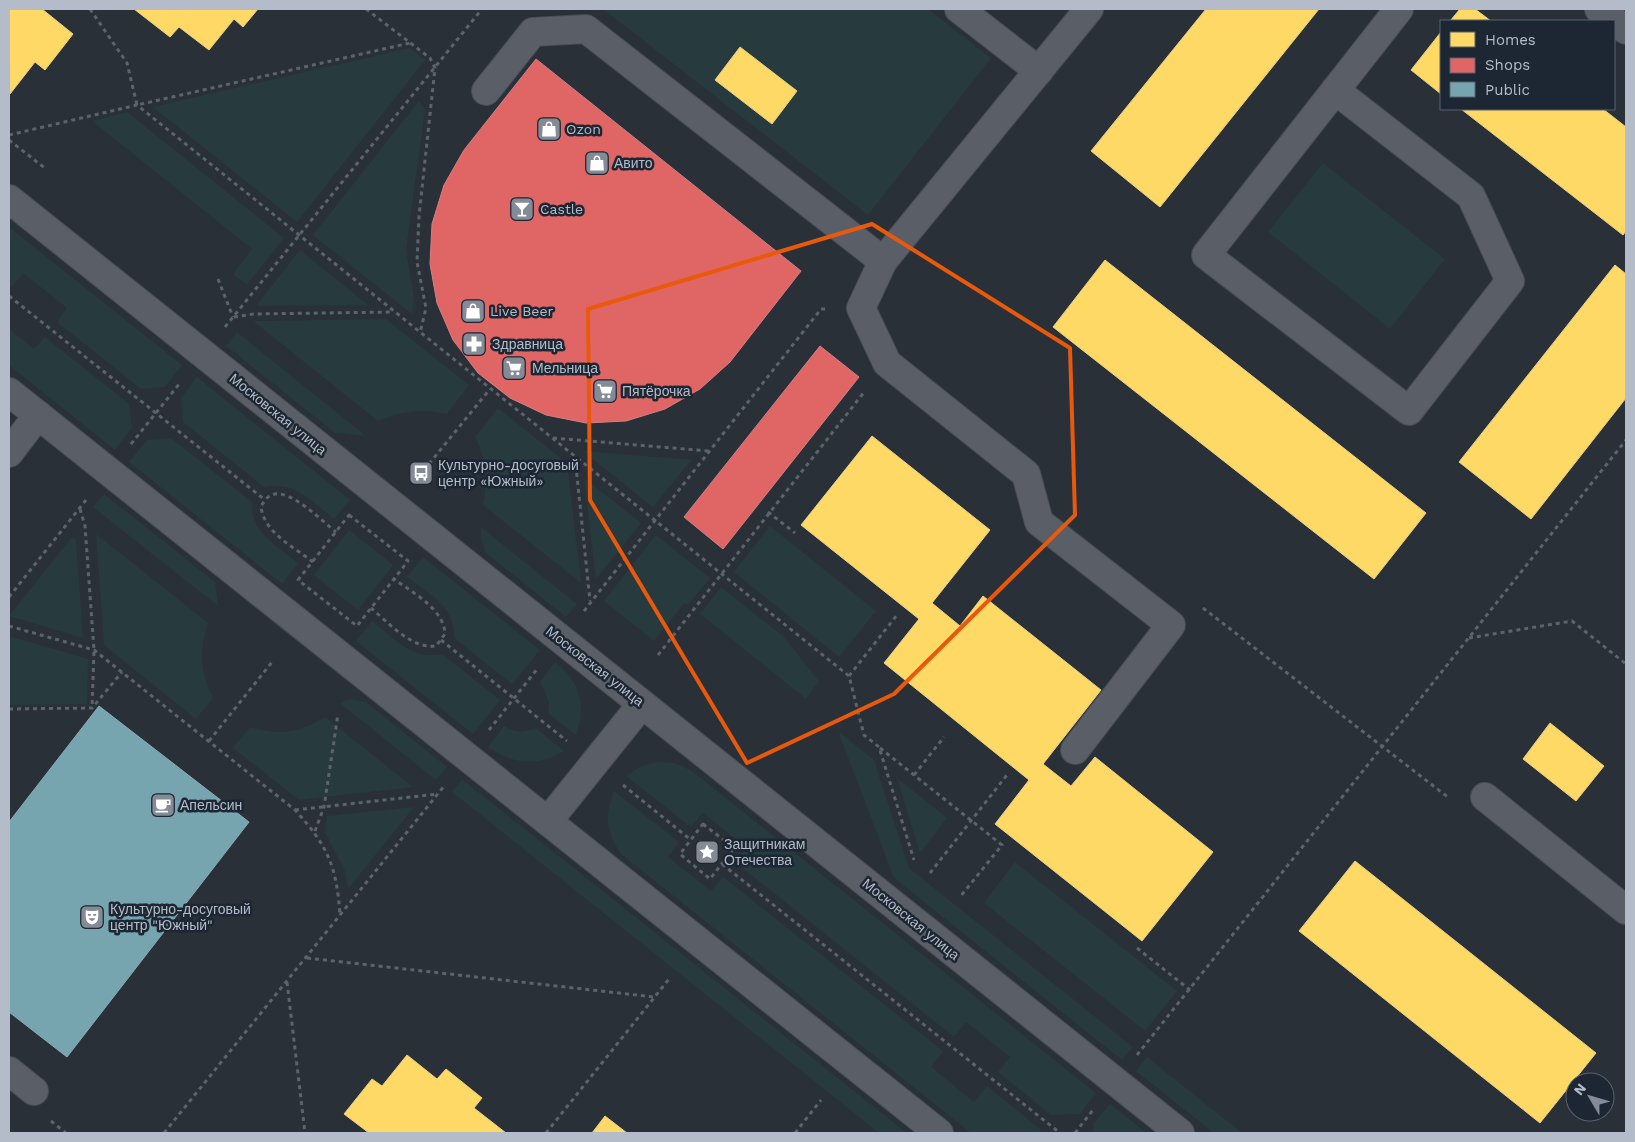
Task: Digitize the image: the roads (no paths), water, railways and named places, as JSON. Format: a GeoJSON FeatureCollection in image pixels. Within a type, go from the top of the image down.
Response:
{"type":"FeatureCollection","features":[{"type":"Feature","properties":{"kind":"street"},"geometry":{"type":"LineString","coordinates":[[959,9],[1039,71]]}},
{"type":"Feature","properties":{"kind":"street"},"geometry":{"type":"LineString","coordinates":[[1075,750],[1171,626],[1039,522],[1026,474],[887,363],[861,308],[883,261],[1089,9]]}},
{"type":"Feature","properties":{"kind":"street"},"geometry":{"type":"LineString","coordinates":[[1335,90],[1471,196],[1510,281],[1409,411],[1206,256],[1335,90],[1399,9]]}},
{"type":"Feature","properties":{"kind":"street"},"geometry":{"type":"LineString","coordinates":[[1600,9],[1614,20]]}},
{"type":"Feature","properties":{"kind":"street"},"geometry":{"type":"LineString","coordinates":[[1615,21],[1626,30]]}},
{"type":"Feature","properties":{"kind":"street"},"geometry":{"type":"LineString","coordinates":[[486,91],[533,32],[586,29],[883,261]]}},
{"type":"Feature","properties":{"kind":"street","name":"Московская улица"},"geometry":{"type":"LineString","coordinates":[[9,199],[1180,1133]]}},
{"type":"Feature","properties":{"kind":"street"},"geometry":{"type":"LineString","coordinates":[[9,392],[939,1133]]}},
{"type":"Feature","properties":{"kind":"street"},"geometry":{"type":"LineString","coordinates":[[9,453],[38,415]]}},
{"type":"Feature","properties":{"kind":"street"},"geometry":{"type":"LineString","coordinates":[[548,822],[642,704]]}},
{"type":"Feature","properties":{"kind":"street"},"geometry":{"type":"LineString","coordinates":[[1485,797],[1626,910]]}},
{"type":"Feature","properties":{"kind":"street"},"geometry":{"type":"LineString","coordinates":[[9,1071],[34,1091]]}},
{"type":"Feature","properties":{"kind":"place","name":"Ozon"},"geometry":{"type":"Point","coordinates":[549,129]}},
{"type":"Feature","properties":{"kind":"place","name":"Авито"},"geometry":{"type":"Point","coordinates":[597,163]}},
{"type":"Feature","properties":{"kind":"place","name":"Castle"},"geometry":{"type":"Point","coordinates":[522,209]}},
{"type":"Feature","properties":{"kind":"place","name":"Live Beer"},"geometry":{"type":"Point","coordinates":[473,311]}},
{"type":"Feature","properties":{"kind":"place","name":"Здравница"},"geometry":{"type":"Point","coordinates":[474,344]}},
{"type":"Feature","properties":{"kind":"place","name":"Мельница"},"geometry":{"type":"Point","coordinates":[514,368]}},
{"type":"Feature","properties":{"kind":"place","name":"Пятёрочка"},"geometry":{"type":"Point","coordinates":[605,391]}},
{"type":"Feature","properties":{"kind":"place","name":"Культурно-досуговый центр «Южный»"},"geometry":{"type":"Point","coordinates":[421,473]}},
{"type":"Feature","properties":{"kind":"place","name":"Апельсин"},"geometry":{"type":"Point","coordinates":[163,805]}},
{"type":"Feature","properties":{"kind":"place","name":"Защитникам Отечества"},"geometry":{"type":"Point","coordinates":[707,852]}},
{"type":"Feature","properties":{"kind":"place","name":"Культурно-досуговый центр \"Южный\""},"geometry":{"type":"Point","coordinates":[92,917]}}]}
